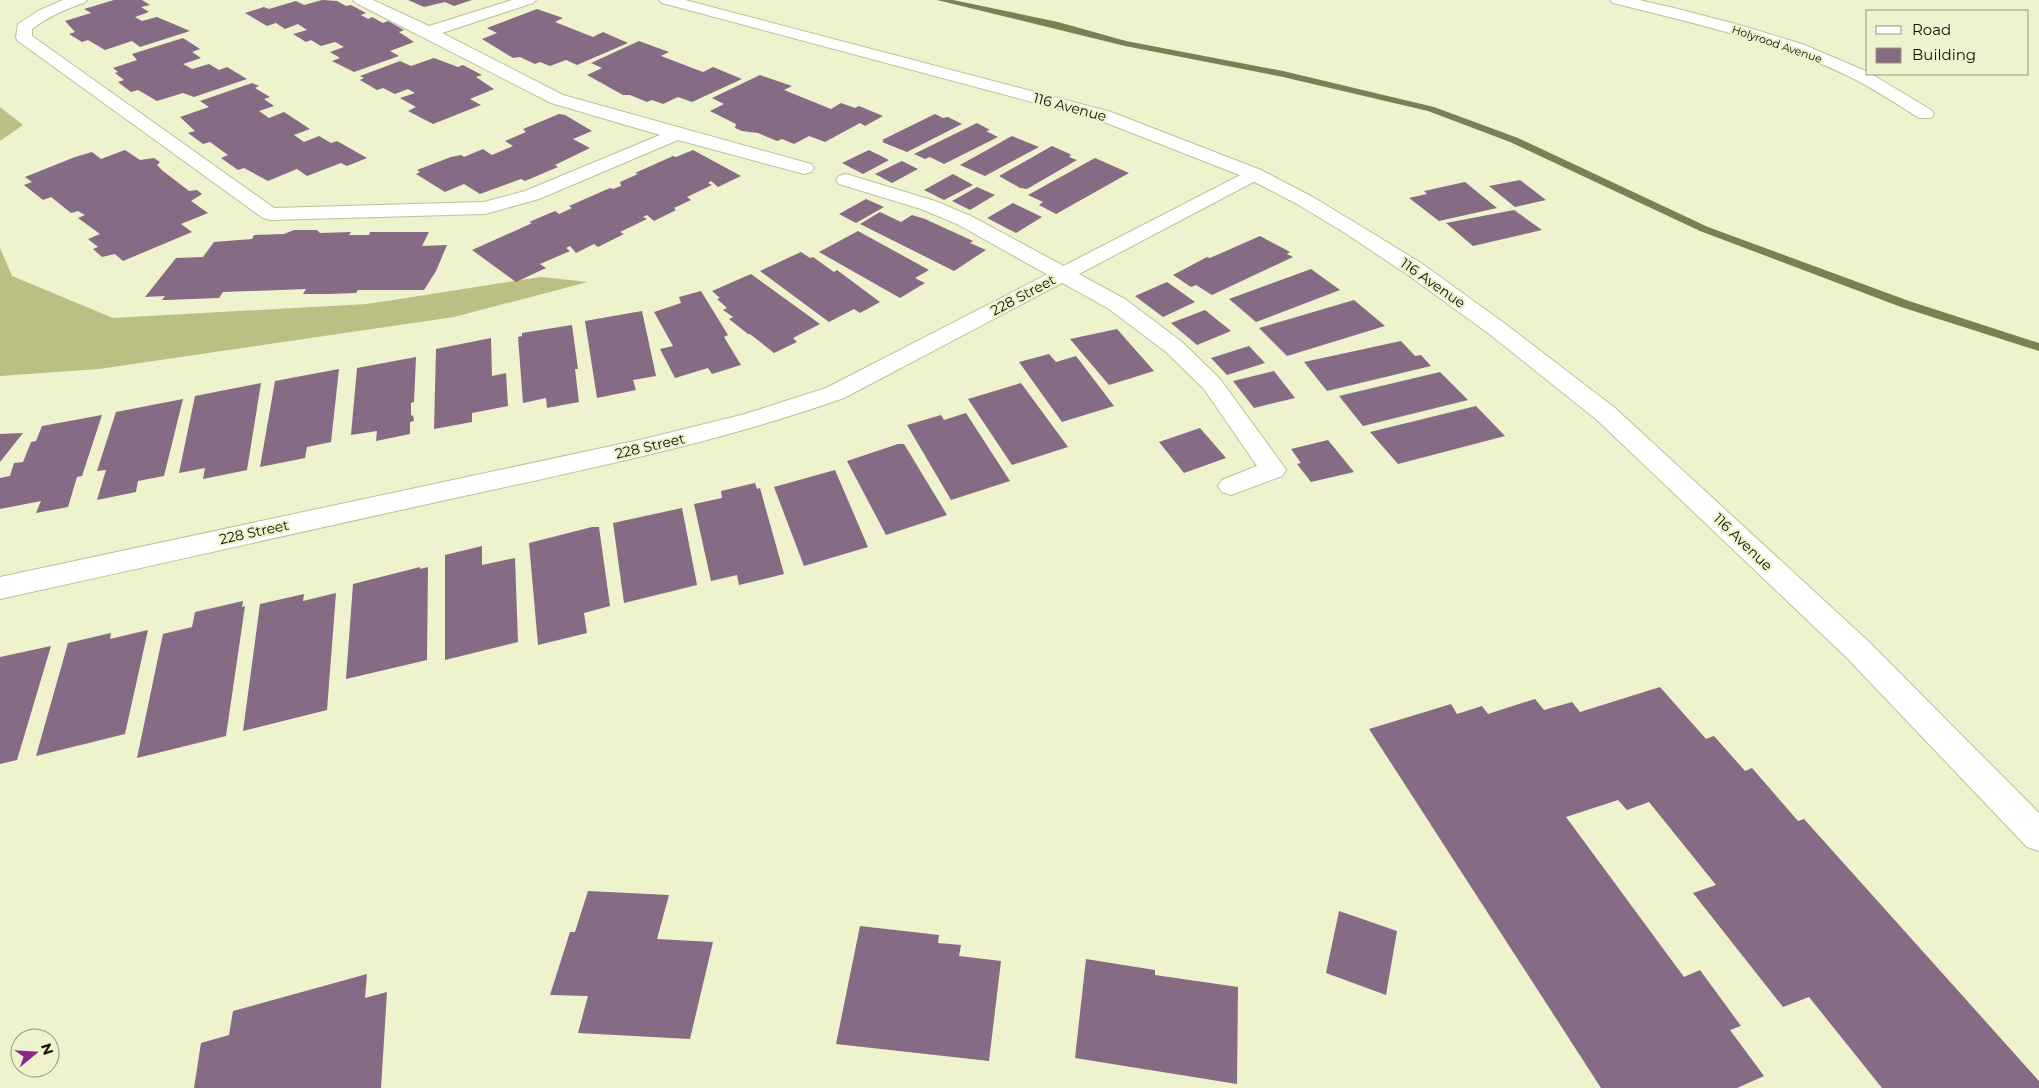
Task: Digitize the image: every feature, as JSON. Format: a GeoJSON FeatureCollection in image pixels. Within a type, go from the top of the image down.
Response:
{"type":"FeatureCollection","features":[{"type":"Feature","properties":{"kind":"street"},"geometry":{"type":"LineString","coordinates":[[79,0],[53,8],[36,18],[24,27],[24,38],[270,214],[485,208],[532,195],[676,134]]}},
{"type":"Feature","properties":{"kind":"street"},"geometry":{"type":"LineString","coordinates":[[361,0],[428,32],[557,99],[676,134],[804,168]]}},
{"type":"Feature","properties":{"kind":"street"},"geometry":{"type":"LineString","coordinates":[[428,32],[528,0]]}},
{"type":"Feature","properties":{"kind":"street","name":"116 Avenue"},"geometry":{"type":"LineString","coordinates":[[667,0],[1105,116],[1254,174],[1304,200],[1413,268],[1548,366],[1606,414],[1856,649],[2039,836]]}},
{"type":"Feature","properties":{"kind":"street","name":"Holyrood Avenue"},"geometry":{"type":"LineString","coordinates":[[1618,0],[1726,27],[1819,57],[1875,83],[1924,114]]}},
{"type":"Feature","properties":{"kind":"street","name":"228 Street"},"geometry":{"type":"LineString","coordinates":[[0,588],[616,454],[785,411],[835,393],[1254,174]]}},
{"type":"Feature","properties":{"kind":"street"},"geometry":{"type":"LineString","coordinates":[[846,180],[928,205],[964,220],[1117,304],[1144,323],[1212,384],[1272,470],[1231,486]]}},
{"type":"Feature","properties":{"kind":"green space"},"geometry":{"type":"Polygon","coordinates":[[[0,107],[23,125],[0,141],[0,107]]]}},
{"type":"Feature","properties":{"kind":"green space"},"geometry":{"type":"Polygon","coordinates":[[[0,248],[12,276],[113,318],[367,304],[541,277],[588,282],[454,317],[99,369],[0,376],[0,248]]]}},
{"type":"Feature","properties":{"kind":"building"},"geometry":{"type":"Polygon","coordinates":[[[114,0],[142,0],[150,5],[141,7],[149,12],[135,17],[142,21],[157,17],[190,31],[140,47],[132,41],[105,50],[88,40],[82,42],[69,34],[75,32],[65,21],[91,13],[84,9],[114,0]]]}},
{"type":"Feature","properties":{"kind":"building"},"geometry":{"type":"Polygon","coordinates":[[[322,0],[337,1],[346,6],[351,5],[366,13],[361,15],[368,19],[372,17],[383,23],[388,21],[404,30],[399,32],[414,42],[390,51],[399,56],[354,72],[332,61],[340,58],[330,52],[344,47],[335,42],[321,46],[311,40],[306,42],[293,34],[307,30],[298,24],[285,29],[276,23],[267,26],[245,13],[264,7],[269,9],[296,1],[304,5],[322,0]]]}},
{"type":"Feature","properties":{"kind":"building"},"geometry":{"type":"Polygon","coordinates":[[[408,0],[472,0],[454,6],[445,2],[424,7],[408,0]]]}},
{"type":"Feature","properties":{"kind":"building"},"geometry":{"type":"Polygon","coordinates":[[[537,9],[563,18],[555,22],[593,37],[603,32],[628,43],[577,65],[566,60],[550,66],[540,62],[535,64],[520,57],[513,58],[482,39],[497,33],[487,28],[537,9]]]}},
{"type":"Feature","properties":{"kind":"building"},"geometry":{"type":"Polygon","coordinates":[[[183,38],[200,49],[192,52],[201,58],[183,64],[192,69],[209,64],[219,70],[227,67],[247,79],[194,97],[183,93],[157,101],[138,90],[131,92],[118,82],[124,80],[115,73],[118,72],[113,68],[137,60],[132,54],[183,38]]]}},
{"type":"Feature","properties":{"kind":"building"},"geometry":{"type":"Polygon","coordinates":[[[639,41],[669,52],[661,56],[703,72],[713,67],[742,79],[692,102],[678,97],[663,104],[652,100],[647,102],[630,95],[623,95],[587,75],[602,68],[591,63],[639,41]]]}},
{"type":"Feature","properties":{"kind":"building"},"geometry":{"type":"Polygon","coordinates":[[[434,58],[458,67],[463,65],[482,75],[476,77],[494,89],[470,99],[481,105],[433,124],[408,111],[416,107],[400,98],[415,93],[408,89],[395,94],[383,88],[377,90],[360,80],[364,78],[360,76],[400,61],[411,66],[434,58]]]}},
{"type":"Feature","properties":{"kind":"building"},"geometry":{"type":"Polygon","coordinates":[[[760,75],[792,86],[784,90],[831,109],[841,103],[855,108],[859,106],[883,116],[865,126],[860,123],[825,142],[809,136],[794,144],[782,139],[777,141],[758,133],[742,131],[735,128],[736,124],[710,111],[724,104],[712,98],[760,75]]]}},
{"type":"Feature","properties":{"kind":"building"},"geometry":{"type":"Polygon","coordinates":[[[252,83],[259,86],[255,88],[270,97],[264,99],[274,106],[259,111],[269,118],[284,112],[310,129],[294,135],[304,142],[319,136],[331,143],[337,141],[367,158],[347,166],[341,163],[307,176],[297,169],[268,181],[244,168],[238,170],[221,158],[228,155],[210,142],[203,144],[188,133],[195,131],[180,117],[209,107],[200,101],[252,83]]]}},
{"type":"Feature","properties":{"kind":"building"},"geometry":{"type":"Polygon","coordinates":[[[559,114],[565,115],[592,131],[573,139],[590,148],[555,165],[558,167],[525,181],[521,179],[480,194],[464,184],[445,192],[416,174],[420,172],[417,170],[451,157],[461,155],[464,157],[483,149],[492,155],[513,146],[505,141],[526,132],[523,129],[559,114]]]}},
{"type":"Feature","properties":{"kind":"building"},"geometry":{"type":"Polygon","coordinates":[[[935,114],[943,118],[948,117],[962,124],[907,152],[882,142],[884,141],[882,140],[935,114]]]}},
{"type":"Feature","properties":{"kind":"building"},"geometry":{"type":"Polygon","coordinates":[[[977,123],[990,130],[986,131],[998,137],[944,164],[930,157],[925,159],[914,154],[977,123]]]}},
{"type":"Feature","properties":{"kind":"building"},"geometry":{"type":"Polygon","coordinates":[[[1012,136],[1039,147],[985,176],[960,165],[1012,136]]]}},
{"type":"Feature","properties":{"kind":"building"},"geometry":{"type":"Polygon","coordinates":[[[1052,146],[1070,154],[1069,157],[1077,160],[1027,189],[1020,188],[999,176],[1052,146]]]}},
{"type":"Feature","properties":{"kind":"building"},"geometry":{"type":"Polygon","coordinates":[[[125,150],[140,160],[154,158],[160,162],[157,165],[163,171],[189,191],[197,190],[202,194],[191,201],[208,213],[181,224],[192,232],[123,261],[115,254],[102,257],[93,249],[98,247],[88,239],[100,234],[78,218],[85,215],[78,211],[71,213],[51,197],[43,200],[24,185],[32,182],[25,177],[75,157],[92,152],[101,159],[125,150]]]}},
{"type":"Feature","properties":{"kind":"building"},"geometry":{"type":"Polygon","coordinates":[[[693,150],[741,176],[718,187],[711,181],[708,183],[712,185],[687,197],[691,200],[674,208],[676,210],[654,221],[647,215],[643,217],[647,219],[620,232],[624,234],[598,247],[594,244],[576,253],[570,246],[566,248],[570,251],[540,264],[546,268],[516,282],[472,250],[532,223],[529,222],[555,211],[559,214],[572,208],[569,206],[610,188],[613,189],[621,186],[620,182],[638,174],[635,173],[673,156],[676,157],[693,150]]]}},
{"type":"Feature","properties":{"kind":"building"},"geometry":{"type":"Polygon","coordinates":[[[869,150],[889,160],[863,174],[842,163],[869,150]]]}},
{"type":"Feature","properties":{"kind":"building"},"geometry":{"type":"Polygon","coordinates":[[[1095,158],[1129,173],[1056,214],[1039,205],[1043,202],[1028,195],[1095,158]]]}},
{"type":"Feature","properties":{"kind":"building"},"geometry":{"type":"Polygon","coordinates":[[[902,161],[918,169],[892,183],[875,174],[902,161]]]}},
{"type":"Feature","properties":{"kind":"building"},"geometry":{"type":"Polygon","coordinates":[[[953,174],[973,185],[944,200],[924,190],[953,174]]]}},
{"type":"Feature","properties":{"kind":"building"},"geometry":{"type":"Polygon","coordinates":[[[1520,180],[1546,200],[1515,207],[1489,186],[1520,180]]]}},
{"type":"Feature","properties":{"kind":"building"},"geometry":{"type":"Polygon","coordinates":[[[1465,182],[1497,208],[1439,221],[1409,198],[1427,194],[1424,191],[1465,182]]]}},
{"type":"Feature","properties":{"kind":"building"},"geometry":{"type":"Polygon","coordinates":[[[977,187],[995,195],[970,210],[952,201],[977,187]]]}},
{"type":"Feature","properties":{"kind":"building"},"geometry":{"type":"Polygon","coordinates":[[[866,199],[884,207],[856,223],[839,214],[866,199]]]}},
{"type":"Feature","properties":{"kind":"building"},"geometry":{"type":"Polygon","coordinates":[[[1013,203],[1042,217],[1016,233],[987,218],[1013,203]]]}},
{"type":"Feature","properties":{"kind":"building"},"geometry":{"type":"Polygon","coordinates":[[[1514,210],[1542,230],[1473,246],[1446,223],[1514,210]]]}},
{"type":"Feature","properties":{"kind":"building"},"geometry":{"type":"Polygon","coordinates":[[[880,212],[901,222],[912,215],[925,219],[973,241],[970,243],[986,250],[954,271],[860,224],[880,212]]]}},
{"type":"Feature","properties":{"kind":"building"},"geometry":{"type":"Polygon","coordinates":[[[294,230],[317,230],[320,233],[351,232],[349,235],[369,235],[370,232],[429,232],[422,246],[447,245],[436,271],[424,290],[358,290],[356,293],[303,294],[306,289],[223,292],[219,298],[162,300],[165,296],[145,297],[176,258],[203,257],[214,242],[252,239],[254,235],[284,234],[294,230]]]}},
{"type":"Feature","properties":{"kind":"building"},"geometry":{"type":"Polygon","coordinates":[[[858,231],[929,270],[915,278],[925,283],[900,298],[819,252],[858,231]]]}},
{"type":"Feature","properties":{"kind":"building"},"geometry":{"type":"Polygon","coordinates":[[[1260,236],[1290,252],[1287,254],[1293,257],[1212,295],[1196,285],[1191,287],[1173,275],[1207,257],[1210,258],[1260,236]]]}},
{"type":"Feature","properties":{"kind":"building"},"geometry":{"type":"Polygon","coordinates":[[[801,252],[810,258],[813,257],[834,272],[837,270],[880,302],[860,313],[854,309],[829,322],[760,271],[801,252]]]}},
{"type":"Feature","properties":{"kind":"building"},"geometry":{"type":"Polygon","coordinates":[[[1311,269],[1340,290],[1256,322],[1229,299],[1311,269]]]}},
{"type":"Feature","properties":{"kind":"building"},"geometry":{"type":"Polygon","coordinates":[[[751,274],[820,324],[793,338],[797,342],[774,353],[729,319],[733,317],[723,310],[727,308],[717,299],[720,298],[712,291],[751,274]]]}},
{"type":"Feature","properties":{"kind":"building"},"geometry":{"type":"Polygon","coordinates":[[[1167,282],[1195,302],[1163,317],[1135,296],[1167,282]]]}},
{"type":"Feature","properties":{"kind":"building"},"geometry":{"type":"Polygon","coordinates":[[[701,291],[728,335],[724,337],[741,365],[712,374],[708,368],[675,378],[660,349],[673,346],[654,312],[681,303],[679,297],[701,291]]]}},
{"type":"Feature","properties":{"kind":"building"},"geometry":{"type":"Polygon","coordinates":[[[1354,300],[1385,326],[1287,356],[1259,328],[1354,300]]]}},
{"type":"Feature","properties":{"kind":"building"},"geometry":{"type":"Polygon","coordinates":[[[1205,310],[1231,331],[1197,345],[1171,323],[1205,310]]]}},
{"type":"Feature","properties":{"kind":"building"},"geometry":{"type":"Polygon","coordinates":[[[642,311],[656,376],[633,380],[636,390],[597,398],[585,321],[642,311]]]}},
{"type":"Feature","properties":{"kind":"building"},"geometry":{"type":"Polygon","coordinates":[[[572,325],[578,369],[575,369],[579,402],[547,408],[546,398],[523,403],[518,337],[522,336],[522,333],[572,325]]]}},
{"type":"Feature","properties":{"kind":"building"},"geometry":{"type":"Polygon","coordinates":[[[1117,329],[1154,371],[1109,385],[1070,339],[1117,329]]]}},
{"type":"Feature","properties":{"kind":"building"},"geometry":{"type":"Polygon","coordinates":[[[491,338],[492,376],[506,373],[508,406],[472,413],[472,422],[434,429],[436,349],[491,338]]]}},
{"type":"Feature","properties":{"kind":"building"},"geometry":{"type":"Polygon","coordinates":[[[1401,341],[1415,356],[1421,355],[1431,366],[1327,391],[1304,362],[1401,341]]]}},
{"type":"Feature","properties":{"kind":"building"},"geometry":{"type":"Polygon","coordinates":[[[1249,346],[1265,363],[1227,375],[1211,358],[1249,346]]]}},
{"type":"Feature","properties":{"kind":"building"},"geometry":{"type":"Polygon","coordinates":[[[1049,354],[1056,362],[1076,356],[1114,406],[1062,422],[1019,362],[1049,354]]]}},
{"type":"Feature","properties":{"kind":"building"},"geometry":{"type":"Polygon","coordinates":[[[416,357],[414,402],[411,403],[411,416],[413,415],[414,421],[410,422],[410,434],[376,441],[377,431],[351,435],[357,368],[416,357]]]}},
{"type":"Feature","properties":{"kind":"building"},"geometry":{"type":"Polygon","coordinates":[[[339,369],[331,442],[307,447],[305,458],[260,467],[275,381],[339,369]]]}},
{"type":"Feature","properties":{"kind":"building"},"geometry":{"type":"Polygon","coordinates":[[[1274,371],[1295,398],[1254,408],[1233,381],[1274,371]]]}},
{"type":"Feature","properties":{"kind":"building"},"geometry":{"type":"Polygon","coordinates":[[[1440,372],[1468,400],[1363,426],[1339,396],[1440,372]]]}},
{"type":"Feature","properties":{"kind":"building"},"geometry":{"type":"Polygon","coordinates":[[[261,383],[247,470],[203,479],[205,468],[179,473],[195,396],[261,383]]]}},
{"type":"Feature","properties":{"kind":"building"},"geometry":{"type":"Polygon","coordinates":[[[1021,383],[1068,447],[1012,465],[968,399],[1021,383]]]}},
{"type":"Feature","properties":{"kind":"building"},"geometry":{"type":"Polygon","coordinates":[[[183,399],[164,476],[138,481],[136,492],[97,500],[106,470],[97,471],[116,412],[183,399]]]}},
{"type":"Feature","properties":{"kind":"building"},"geometry":{"type":"Polygon","coordinates":[[[1476,406],[1505,436],[1398,464],[1370,432],[1476,406]]]}},
{"type":"Feature","properties":{"kind":"building"},"geometry":{"type":"Polygon","coordinates":[[[966,413],[1010,481],[951,500],[907,425],[941,415],[944,420],[966,413]]]}},
{"type":"Feature","properties":{"kind":"building"},"geometry":{"type":"Polygon","coordinates":[[[102,415],[82,476],[77,477],[68,507],[36,513],[41,501],[0,509],[0,478],[10,476],[14,463],[23,462],[31,442],[36,441],[42,426],[102,415]]]}},
{"type":"Feature","properties":{"kind":"building"},"geometry":{"type":"Polygon","coordinates":[[[1200,428],[1226,458],[1184,473],[1159,442],[1200,428]]]}},
{"type":"Feature","properties":{"kind":"building"},"geometry":{"type":"Polygon","coordinates":[[[23,433],[0,462],[0,434],[23,433]]]}},
{"type":"Feature","properties":{"kind":"building"},"geometry":{"type":"Polygon","coordinates":[[[1328,440],[1354,472],[1311,482],[1297,464],[1301,463],[1291,449],[1328,440]]]}},
{"type":"Feature","properties":{"kind":"building"},"geometry":{"type":"Polygon","coordinates":[[[898,444],[904,444],[947,515],[886,535],[847,461],[898,444]]]}},
{"type":"Feature","properties":{"kind":"building"},"geometry":{"type":"Polygon","coordinates":[[[835,470],[868,547],[804,566],[774,487],[835,470]]]}},
{"type":"Feature","properties":{"kind":"building"},"geometry":{"type":"Polygon","coordinates":[[[755,483],[757,489],[760,488],[784,574],[739,585],[737,575],[711,581],[694,504],[722,498],[721,491],[755,483]]]}},
{"type":"Feature","properties":{"kind":"building"},"geometry":{"type":"Polygon","coordinates":[[[682,508],[697,585],[624,603],[613,523],[682,508]]]}},
{"type":"Feature","properties":{"kind":"building"},"geometry":{"type":"Polygon","coordinates":[[[592,527],[599,527],[610,606],[584,613],[587,633],[538,645],[529,543],[592,527]]]}},
{"type":"Feature","properties":{"kind":"building"},"geometry":{"type":"Polygon","coordinates":[[[482,546],[482,565],[515,558],[518,642],[445,660],[445,555],[482,546]]]}},
{"type":"Feature","properties":{"kind":"building"},"geometry":{"type":"Polygon","coordinates":[[[420,567],[420,569],[428,567],[427,660],[346,679],[353,584],[420,567]]]}},
{"type":"Feature","properties":{"kind":"building"},"geometry":{"type":"Polygon","coordinates":[[[336,593],[327,710],[243,731],[260,604],[304,594],[303,601],[336,593]]]}},
{"type":"Feature","properties":{"kind":"building"},"geometry":{"type":"Polygon","coordinates":[[[243,601],[242,607],[245,606],[226,736],[137,758],[163,634],[192,627],[195,612],[243,601]]]}},
{"type":"Feature","properties":{"kind":"building"},"geometry":{"type":"Polygon","coordinates":[[[148,630],[125,734],[36,756],[68,643],[111,633],[110,639],[148,630]]]}},
{"type":"Feature","properties":{"kind":"building"},"geometry":{"type":"Polygon","coordinates":[[[51,646],[17,760],[0,764],[0,657],[51,646]]]}},
{"type":"Feature","properties":{"kind":"building"},"geometry":{"type":"Polygon","coordinates":[[[1660,687],[1706,739],[1714,736],[1745,771],[1752,768],[1798,821],[1804,819],[2039,1081],[2039,1088],[1882,1088],[1809,997],[1783,1007],[1693,893],[1716,885],[1649,802],[1627,810],[1618,800],[1566,817],[1684,977],[1700,970],[1741,1026],[1730,1030],[1764,1076],[1737,1088],[1601,1088],[1369,729],[1451,704],[1457,714],[1482,706],[1488,714],[1535,699],[1544,710],[1572,702],[1580,712],[1660,687]]]}},
{"type":"Feature","properties":{"kind":"building"},"geometry":{"type":"Polygon","coordinates":[[[588,891],[669,895],[657,939],[713,942],[690,1039],[578,1033],[588,996],[550,995],[570,932],[575,932],[588,891]]]}},
{"type":"Feature","properties":{"kind":"building"},"geometry":{"type":"Polygon","coordinates":[[[1339,911],[1397,931],[1386,995],[1326,973],[1339,911]]]}},
{"type":"Feature","properties":{"kind":"building"},"geometry":{"type":"Polygon","coordinates":[[[860,926],[939,935],[938,943],[961,945],[959,956],[1001,961],[989,1061],[836,1044],[860,926]]]}},
{"type":"Feature","properties":{"kind":"building"},"geometry":{"type":"Polygon","coordinates":[[[1086,959],[1155,970],[1155,975],[1238,987],[1237,1084],[1075,1058],[1086,959]]]}},
{"type":"Feature","properties":{"kind":"building"},"geometry":{"type":"Polygon","coordinates":[[[367,974],[365,998],[387,992],[381,1088],[194,1088],[201,1043],[229,1035],[233,1011],[367,974]]]}},
{"type":"Feature","properties":{"kind":"waterway"},"geometry":{"type":"LineString","coordinates":[[941,0],[1058,25],[1125,43],[1283,74],[1431,109],[1514,140],[1704,229],[1905,304],[2039,347]]}}]}
